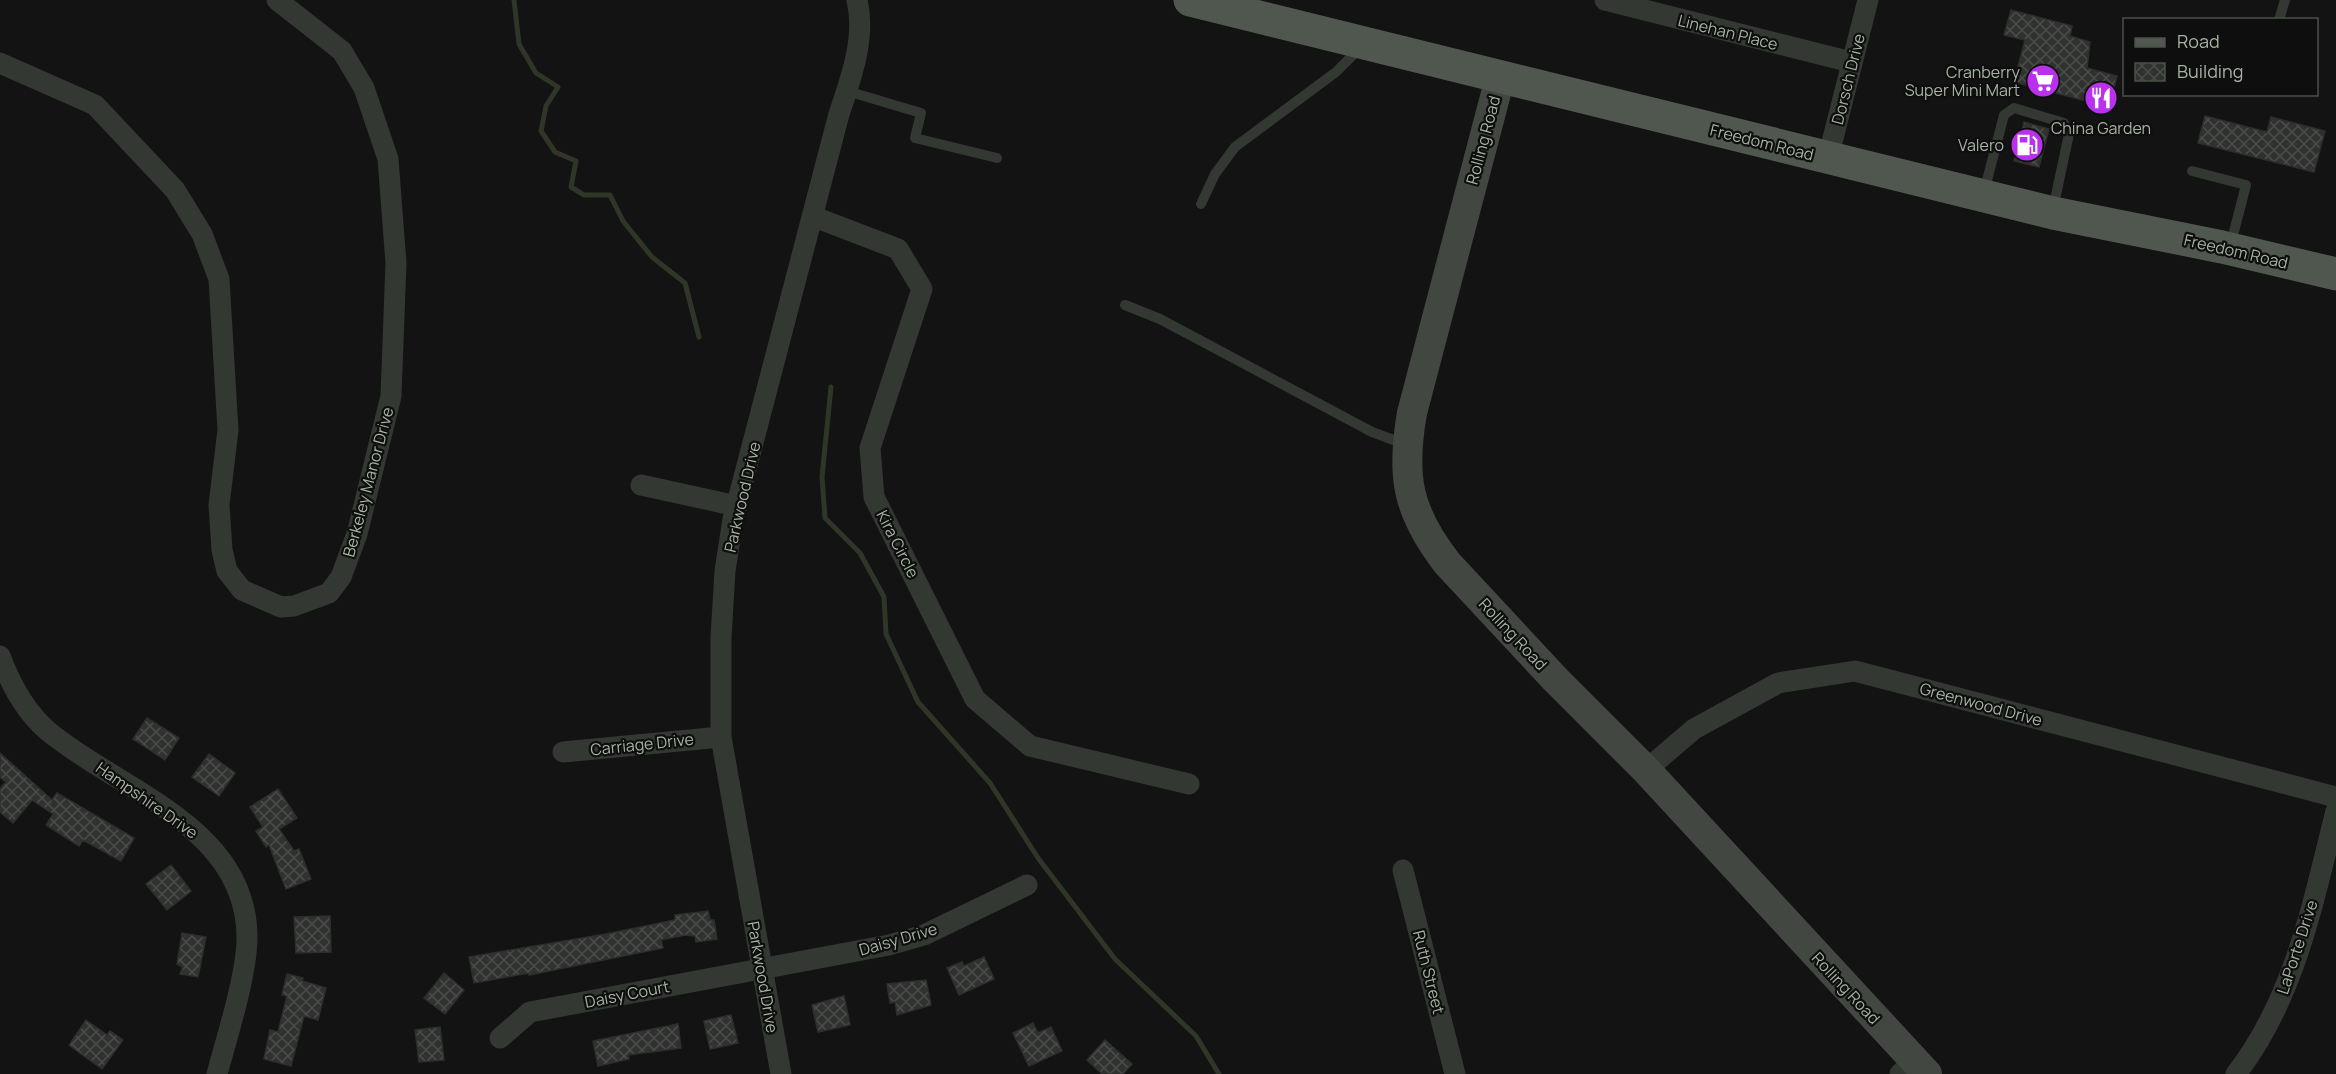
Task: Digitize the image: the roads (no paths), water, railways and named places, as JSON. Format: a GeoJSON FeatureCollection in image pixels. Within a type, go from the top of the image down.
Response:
{"type":"FeatureCollection","features":[{"type":"Feature","properties":{"kind":"main road","name":"Freedom Road"},"geometry":{"type":"LineString","coordinates":[[1190,0],[2053,213],[2336,274]]}},
{"type":"Feature","properties":{"kind":"street","name":"Berkeley Manor Drive"},"geometry":{"type":"LineString","coordinates":[[0,63],[95,105],[175,190],[202,234],[219,279],[228,430],[219,505],[222,550],[227,571],[242,590],[281,607],[294,606],[329,593],[341,577],[357,534],[390,396],[396,263],[388,159],[364,88],[342,51],[277,0]]}},
{"type":"Feature","properties":{"kind":"street","name":"Parkwood Drive"},"geometry":{"type":"LineString","coordinates":[[781,1074],[721,737],[721,649],[725,571],[737,506],[812,216],[847,91],[862,20],[857,0]]}},
{"type":"Feature","properties":{"kind":"street","name":"Linehan Place"},"geometry":{"type":"LineString","coordinates":[[1605,0],[1851,63]]}},
{"type":"Feature","properties":{"kind":"street","name":"Dorsch Drive"},"geometry":{"type":"LineString","coordinates":[[1828,158],[1868,0]]}},
{"type":"Feature","properties":{"kind":"street","name":"Rolling Road"},"geometry":{"type":"LineString","coordinates":[[1500,78],[1412,412],[1407,446],[1408,493],[1431,544],[1555,679],[1646,770],[1914,1070]]}},
{"type":"Feature","properties":{"kind":"street","name":"Kira Circle"},"geometry":{"type":"LineString","coordinates":[[812,216],[898,249],[922,289],[870,448],[874,497],[975,699],[1030,746],[1188,784]]}},
{"type":"Feature","properties":{"kind":"street"},"geometry":{"type":"LineString","coordinates":[[641,485],[737,506]]}},
{"type":"Feature","properties":{"kind":"street","name":"Hampshire Drive"},"geometry":{"type":"LineString","coordinates":[[0,656],[8,678],[26,705],[48,731],[174,815],[200,836],[221,858],[240,890],[247,941],[217,1074]]}},
{"type":"Feature","properties":{"kind":"street","name":"Greenwood Drive"},"geometry":{"type":"LineString","coordinates":[[1646,770],[1694,729],[1778,683],[1855,671],[2336,797]]}},
{"type":"Feature","properties":{"kind":"street","name":"Carriage Drive"},"geometry":{"type":"LineString","coordinates":[[563,752],[721,737]]}},
{"type":"Feature","properties":{"kind":"street","name":"LaPorte Drive"},"geometry":{"type":"LineString","coordinates":[[2236,1074],[2263,1035],[2294,968],[2336,811]]}},
{"type":"Feature","properties":{"kind":"street","name":"Ruth Street"},"geometry":{"type":"LineString","coordinates":[[1403,870],[1455,1074]]}},
{"type":"Feature","properties":{"kind":"street","name":"Daisy Drive"},"geometry":{"type":"LineString","coordinates":[[762,967],[889,945],[924,935],[1027,885]]}},
{"type":"Feature","properties":{"kind":"street","name":"Daisy Court"},"geometry":{"type":"LineString","coordinates":[[500,1038],[530,1012],[607,999],[762,967]]}},
{"type":"Feature","properties":{"kind":"lane"},"geometry":{"type":"LineString","coordinates":[[2280,18],[2285,0]]}},
{"type":"Feature","properties":{"kind":"lane"},"geometry":{"type":"LineString","coordinates":[[1201,204],[1215,174],[1235,147],[1328,78],[1364,44]]}},
{"type":"Feature","properties":{"kind":"lane"},"geometry":{"type":"LineString","coordinates":[[847,91],[921,113],[915,138],[997,158]]}},
{"type":"Feature","properties":{"kind":"lane"},"geometry":{"type":"LineString","coordinates":[[1983,196],[2004,115],[2013,108],[2064,123],[2069,134],[2053,213]]}},
{"type":"Feature","properties":{"kind":"lane"},"geometry":{"type":"LineString","coordinates":[[2192,171],[2246,185],[2229,252]]}},
{"type":"Feature","properties":{"kind":"lane"},"geometry":{"type":"LineString","coordinates":[[1125,305],[1160,320],[1372,432],[1407,446]]}},
{"type":"Feature","properties":{"kind":"waterway"},"geometry":{"type":"LineString","coordinates":[[514,0],[519,44],[536,73],[558,87],[546,106],[541,131],[555,152],[576,161],[571,187],[584,195],[610,195],[623,221],[652,257],[685,283],[699,337]]}},
{"type":"Feature","properties":{"kind":"waterway"},"geometry":{"type":"LineString","coordinates":[[831,387],[822,477],[825,518],[860,553],[884,597],[886,634],[918,702],[990,783],[1038,858],[1115,959],[1196,1036],[1219,1074]]}},
{"type":"Feature","properties":{"kind":"place","name":"Cranberry Super Mini Mart"},"geometry":{"type":"Point","coordinates":[2043,81]}},
{"type":"Feature","properties":{"kind":"place","name":"China Garden"},"geometry":{"type":"Point","coordinates":[2101,98]}},
{"type":"Feature","properties":{"kind":"place","name":"Valero"},"geometry":{"type":"Point","coordinates":[2027,145]}}]}
